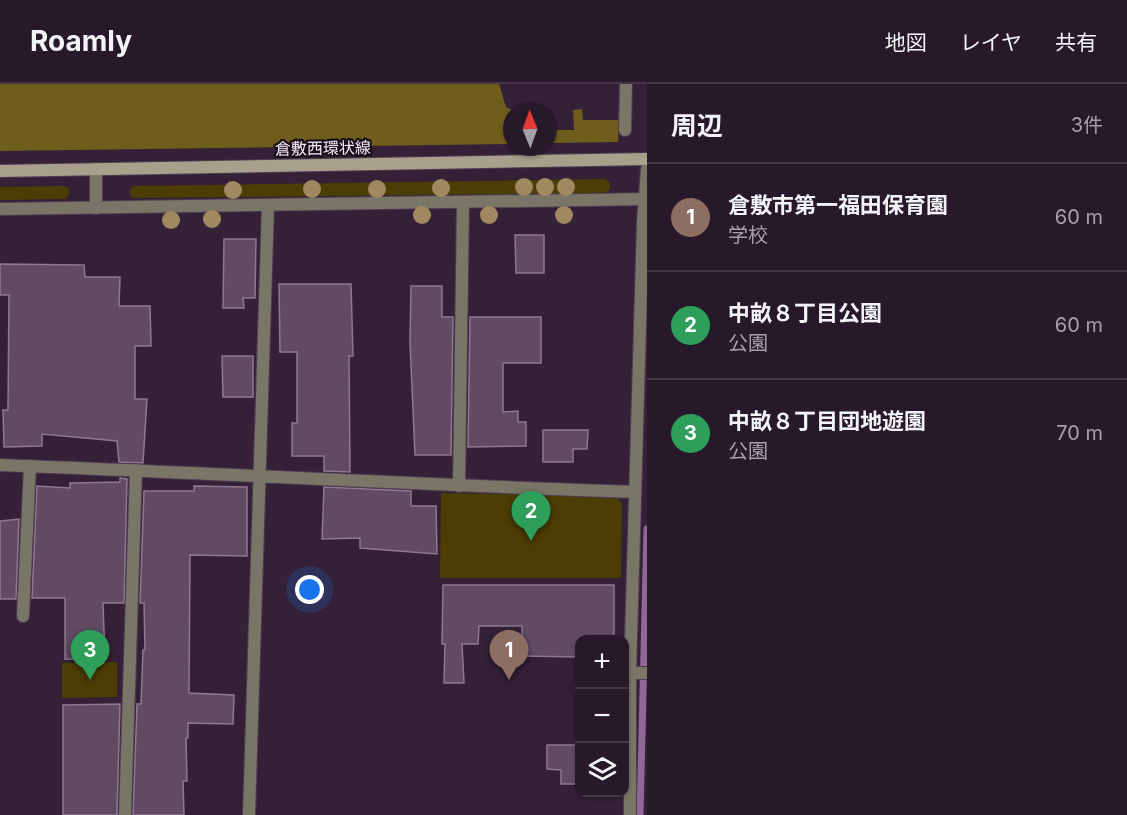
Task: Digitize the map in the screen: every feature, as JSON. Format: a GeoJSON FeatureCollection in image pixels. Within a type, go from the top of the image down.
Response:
{"type":"FeatureCollection","features":[{"type":"Feature","properties":{"kind":"main road","name":"倉敷西環状線"},"geometry":{"type":"LineString","coordinates":[[0,171],[647,159]]}},
{"type":"Feature","properties":{"kind":"street"},"geometry":{"type":"LineString","coordinates":[[625,129],[626,84]]}},
{"type":"Feature","properties":{"kind":"street"},"geometry":{"type":"LineString","coordinates":[[96,169],[96,208]]}},
{"type":"Feature","properties":{"kind":"street"},"geometry":{"type":"LineString","coordinates":[[630,815],[639,673],[635,492],[647,169]]}},
{"type":"Feature","properties":{"kind":"street"},"geometry":{"type":"LineString","coordinates":[[0,209],[646,199]]}},
{"type":"Feature","properties":{"kind":"street"},"geometry":{"type":"LineString","coordinates":[[459,486],[463,202]]}},
{"type":"Feature","properties":{"kind":"street"},"geometry":{"type":"LineString","coordinates":[[249,815],[268,205]]}},
{"type":"Feature","properties":{"kind":"street"},"geometry":{"type":"LineString","coordinates":[[0,465],[635,492]]}},
{"type":"Feature","properties":{"kind":"street"},"geometry":{"type":"LineString","coordinates":[[23,616],[30,466]]}},
{"type":"Feature","properties":{"kind":"street"},"geometry":{"type":"LineString","coordinates":[[125,815],[136,470]]}},
{"type":"Feature","properties":{"kind":"shaded area"},"geometry":{"type":"Polygon","coordinates":[[[0,84],[499,84],[504,102],[503,144],[0,151],[0,84]]]}},
{"type":"Feature","properties":{"kind":"shaded area"},"geometry":{"type":"Polygon","coordinates":[[[582,109],[583,120],[619,120],[618,142],[557,143],[557,130],[574,130],[573,110],[582,109]]]}},
{"type":"Feature","properties":{"kind":"shaded area"},"geometry":{"type":"Polygon","coordinates":[[[605,179],[610,183],[610,189],[605,193],[134,198],[130,195],[130,190],[134,186],[605,179]]]}},
{"type":"Feature","properties":{"kind":"shaded area"},"geometry":{"type":"Polygon","coordinates":[[[65,186],[69,189],[69,194],[65,199],[0,200],[0,187],[65,186]]]}},
{"type":"Feature","properties":{"kind":"shaded area"},"geometry":{"type":"Polygon","coordinates":[[[441,493],[616,496],[622,504],[621,578],[440,578],[441,493]]]}},
{"type":"Feature","properties":{"kind":"shaded area"},"geometry":{"type":"Polygon","coordinates":[[[117,662],[117,697],[62,698],[62,663],[117,662]]]}},
{"type":"Feature","properties":{"kind":"building"},"geometry":{"type":"Polygon","coordinates":[[[515,235],[544,235],[544,273],[516,273],[515,235]]]}},
{"type":"Feature","properties":{"kind":"building"},"geometry":{"type":"Polygon","coordinates":[[[224,239],[256,239],[255,298],[243,298],[244,308],[223,308],[224,239]]]}},
{"type":"Feature","properties":{"kind":"building"},"geometry":{"type":"Polygon","coordinates":[[[0,264],[84,265],[85,277],[120,277],[119,306],[150,306],[151,346],[135,346],[135,399],[147,399],[143,463],[119,462],[117,441],[42,434],[42,446],[4,447],[3,410],[8,410],[9,295],[0,295],[0,264]]]}},
{"type":"Feature","properties":{"kind":"building"},"geometry":{"type":"Polygon","coordinates":[[[279,284],[351,284],[353,356],[349,356],[350,472],[324,471],[324,456],[292,456],[292,423],[297,423],[297,352],[280,352],[279,284]]]}},
{"type":"Feature","properties":{"kind":"building"},"geometry":{"type":"Polygon","coordinates":[[[411,286],[442,286],[442,317],[453,317],[451,455],[415,455],[410,343],[411,286]]]}},
{"type":"Feature","properties":{"kind":"building"},"geometry":{"type":"Polygon","coordinates":[[[470,317],[541,317],[541,363],[503,363],[503,412],[518,411],[518,422],[526,422],[526,446],[468,447],[470,317]]]}},
{"type":"Feature","properties":{"kind":"building"},"geometry":{"type":"Polygon","coordinates":[[[222,356],[253,356],[253,397],[223,397],[222,356]]]}},
{"type":"Feature","properties":{"kind":"building"},"geometry":{"type":"Polygon","coordinates":[[[543,430],[588,430],[587,449],[573,449],[573,462],[543,462],[543,430]]]}},
{"type":"Feature","properties":{"kind":"building"},"geometry":{"type":"Polygon","coordinates":[[[120,478],[127,479],[124,603],[103,603],[105,660],[65,659],[65,598],[32,598],[37,486],[70,488],[70,483],[120,482],[120,478]]]}},
{"type":"Feature","properties":{"kind":"building"},"geometry":{"type":"Polygon","coordinates":[[[194,486],[247,487],[247,556],[190,555],[189,693],[234,695],[233,724],[188,723],[187,781],[183,781],[184,815],[133,815],[137,704],[141,704],[143,650],[145,650],[144,603],[140,603],[144,491],[194,491],[194,486]]]}},
{"type":"Feature","properties":{"kind":"building"},"geometry":{"type":"Polygon","coordinates":[[[324,487],[411,491],[411,506],[436,506],[437,554],[360,548],[360,538],[322,539],[324,487]]]}},
{"type":"Feature","properties":{"kind":"building"},"geometry":{"type":"Polygon","coordinates":[[[19,519],[16,599],[0,599],[0,521],[19,519]]]}},
{"type":"Feature","properties":{"kind":"building"},"geometry":{"type":"Polygon","coordinates":[[[443,585],[614,585],[614,635],[575,635],[575,657],[522,656],[522,626],[479,626],[478,644],[462,644],[464,683],[444,683],[445,644],[442,644],[443,585]]]}},
{"type":"Feature","properties":{"kind":"building"},"geometry":{"type":"Polygon","coordinates":[[[120,704],[117,815],[63,815],[63,705],[120,704]]]}},
{"type":"Feature","properties":{"kind":"building"},"geometry":{"type":"Polygon","coordinates":[[[547,745],[575,745],[575,784],[561,784],[561,770],[547,769],[547,745]]]}},
{"type":"Feature","properties":{"kind":"waterway"},"geometry":{"type":"LineString","coordinates":[[640,815],[647,529]]}},
{"type":"Feature","properties":{"kind":"place","name":"中畝８丁目公園"},"geometry":{"type":"Point","coordinates":[531,541]}},
{"type":"Feature","properties":{"kind":"place","name":"中畝８丁目団地遊園"},"geometry":{"type":"Point","coordinates":[90,680]}},
{"type":"Feature","properties":{"kind":"place","name":"倉敷市第一福田保育園"},"geometry":{"type":"Point","coordinates":[509,680]}}]}
